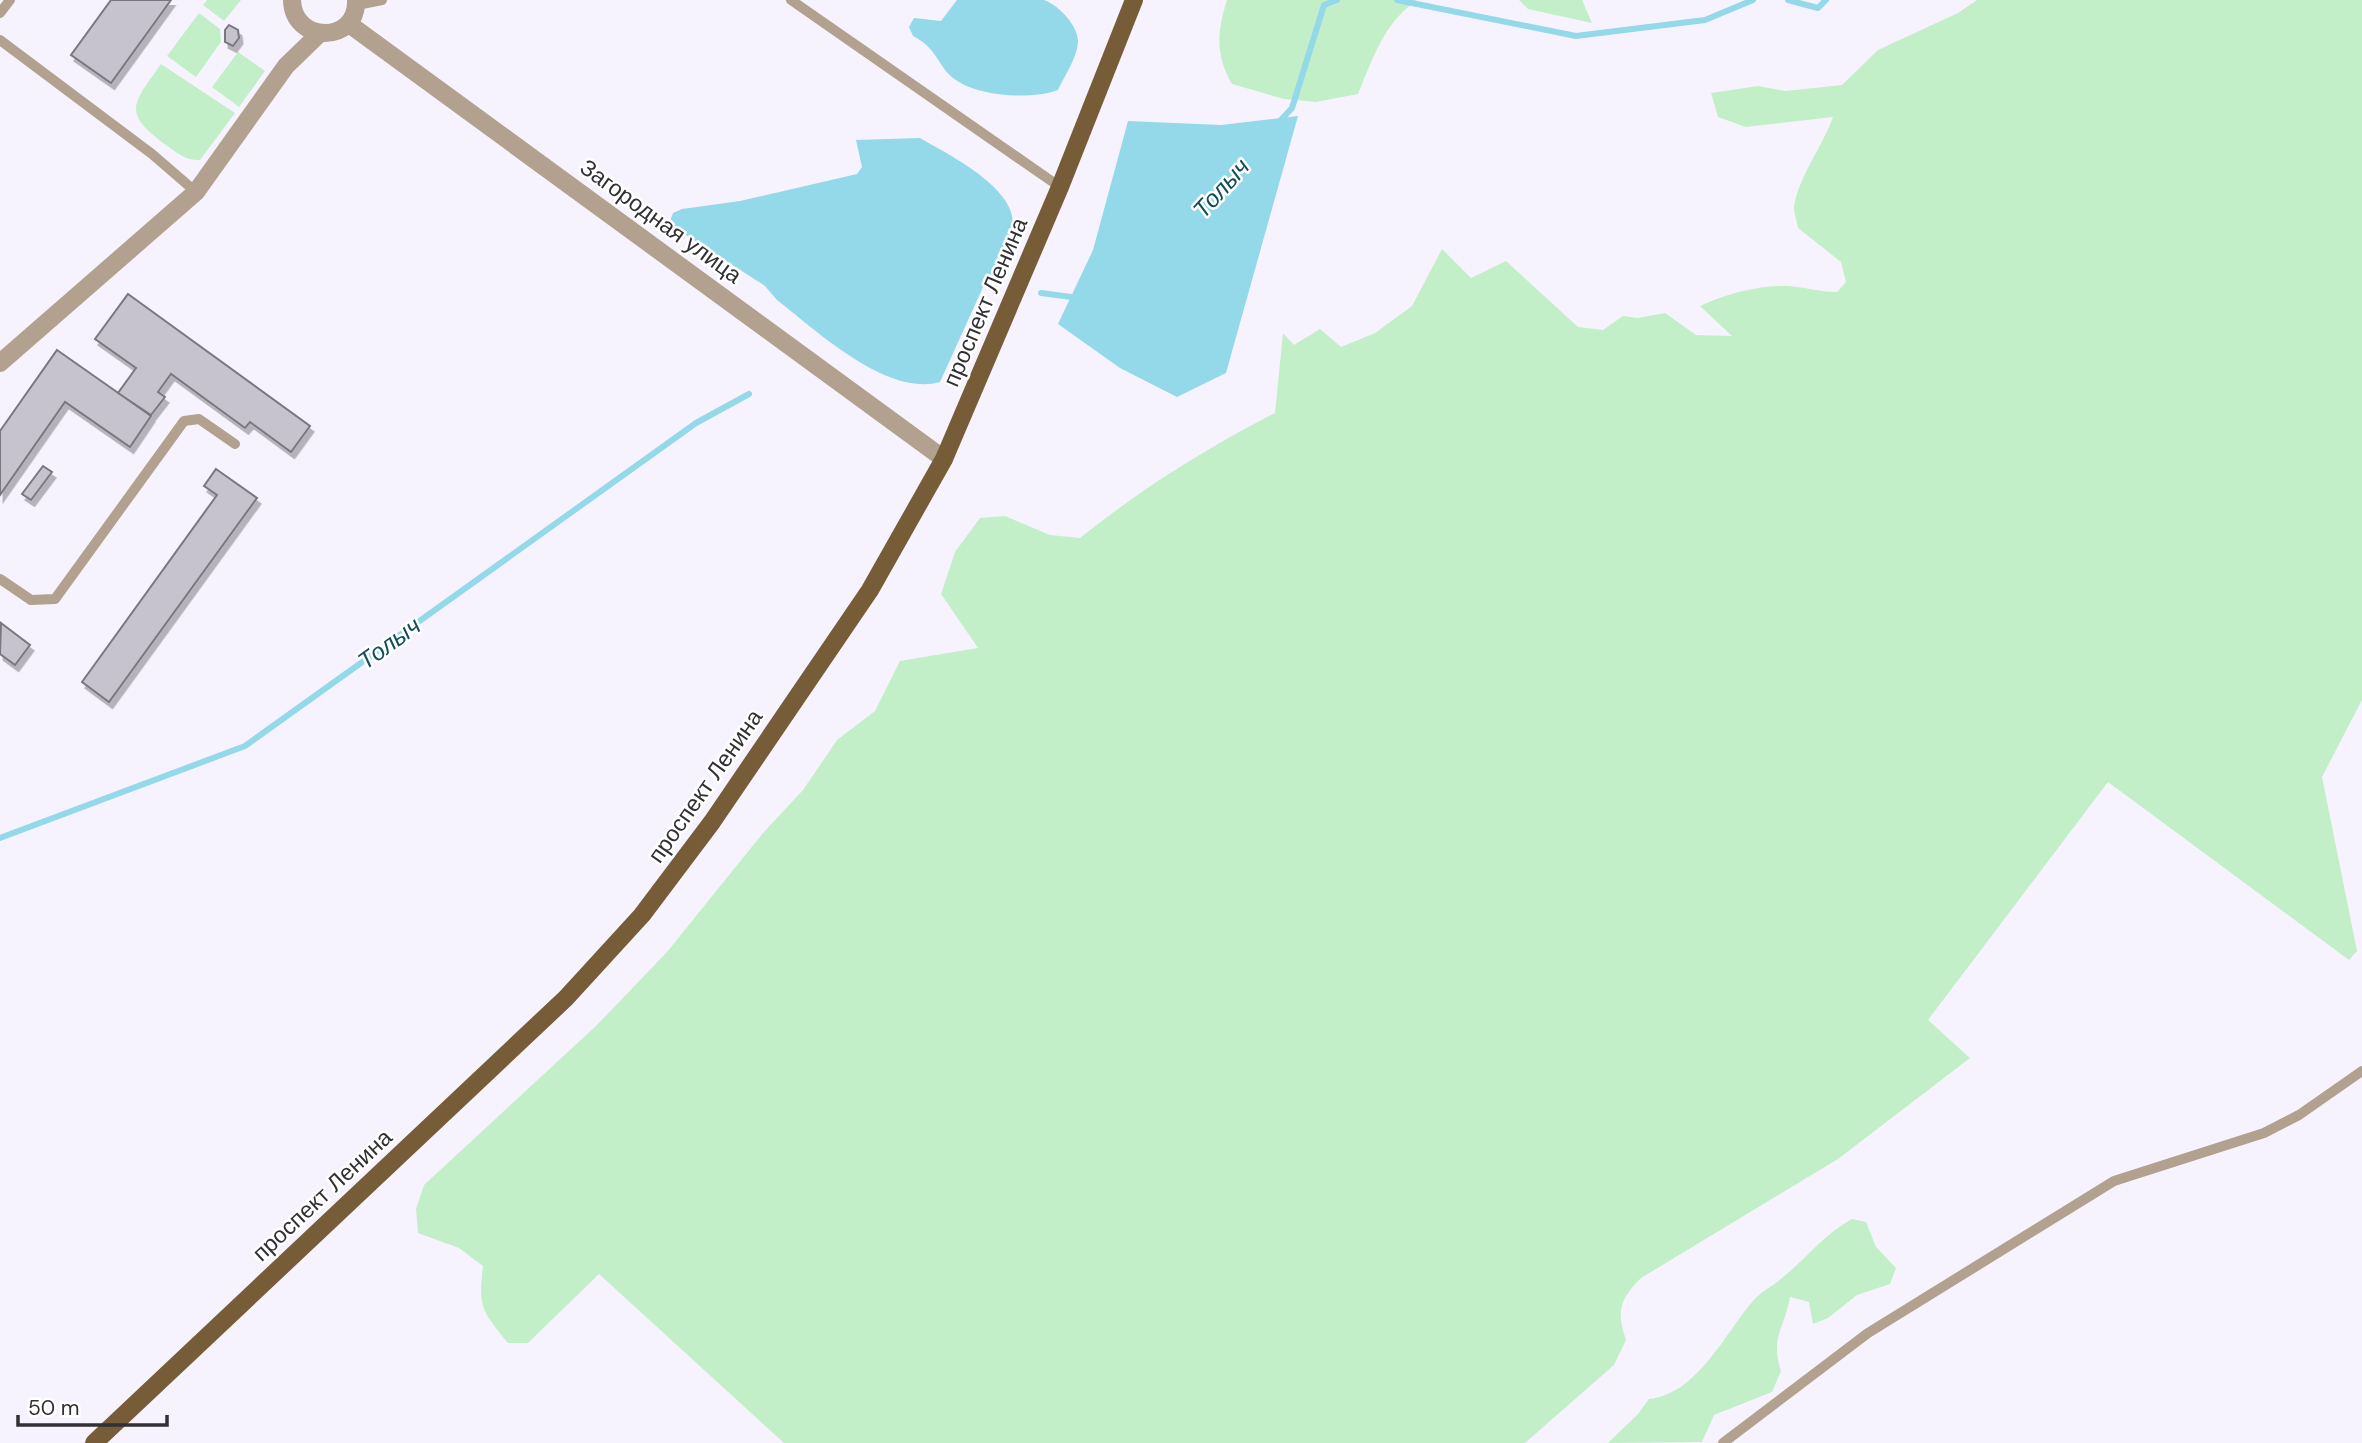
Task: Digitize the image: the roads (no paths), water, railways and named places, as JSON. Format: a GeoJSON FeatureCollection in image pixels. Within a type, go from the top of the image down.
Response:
{"type":"FeatureCollection","features":[{"type":"Feature","properties":{"kind":"main road","name":"проспект Ленина"},"geometry":{"type":"LineString","coordinates":[[94,1443],[566,998],[642,915],[712,822],[870,590],[944,459],[1060,187],[1134,0]]}},
{"type":"Feature","properties":{"kind":"street"},"geometry":{"type":"LineString","coordinates":[[292,0],[294,14],[300,23],[319,34]]}},
{"type":"Feature","properties":{"kind":"street"},"geometry":{"type":"LineString","coordinates":[[0,363],[196,192],[286,66],[319,34],[340,30],[349,24],[356,2]]}},
{"type":"Feature","properties":{"kind":"street","name":"Загородная улица"},"geometry":{"type":"LineString","coordinates":[[349,24],[944,459]]}},
{"type":"Feature","properties":{"kind":"lane"},"geometry":{"type":"LineString","coordinates":[[0,13],[10,0]]}},
{"type":"Feature","properties":{"kind":"lane"},"geometry":{"type":"LineString","coordinates":[[356,2],[382,0]]}},
{"type":"Feature","properties":{"kind":"lane"},"geometry":{"type":"LineString","coordinates":[[791,0],[1060,187]]}},
{"type":"Feature","properties":{"kind":"lane"},"geometry":{"type":"LineString","coordinates":[[0,40],[152,154],[196,192]]}},
{"type":"Feature","properties":{"kind":"lane"},"geometry":{"type":"LineString","coordinates":[[0,579],[31,600],[55,599],[184,421],[199,419],[235,444]]}},
{"type":"Feature","properties":{"kind":"lane"},"geometry":{"type":"LineString","coordinates":[[1723,1443],[1868,1333],[2114,1181],[2264,1133],[2299,1115],[2362,1070]]}},
{"type":"Feature","properties":{"kind":"water"},"geometry":{"type":"Polygon","coordinates":[[[957,0],[1044,0],[1061,11],[1074,28],[1078,40],[1074,59],[1058,90],[1034,95],[1004,95],[976,89],[953,78],[928,46],[913,36],[909,27],[914,18],[941,21],[957,0]]]}},
{"type":"Feature","properties":{"kind":"water"},"geometry":{"type":"Polygon","coordinates":[[[1298,116],[1226,373],[1177,397],[1120,368],[1058,324],[1093,250],[1128,121],[1221,125],[1298,116]]]}},
{"type":"Feature","properties":{"kind":"water"},"geometry":{"type":"Polygon","coordinates":[[[920,138],[980,175],[1006,201],[1012,215],[1012,230],[1000,258],[996,276],[984,285],[940,382],[919,384],[898,380],[876,371],[832,344],[777,300],[765,286],[669,224],[673,213],[682,209],[740,201],[857,174],[862,167],[856,140],[920,138]]]}},
{"type":"Feature","properties":{"kind":"waterway","name":"Толыч"},"geometry":{"type":"LineString","coordinates":[[1278,123],[1292,108],[1324,5],[1337,0]]}},
{"type":"Feature","properties":{"kind":"waterway","name":"Толыч"},"geometry":{"type":"LineString","coordinates":[[1397,0],[1576,36],[1705,20],[1753,0]]}},
{"type":"Feature","properties":{"kind":"waterway","name":"Толыч"},"geometry":{"type":"LineString","coordinates":[[1788,0],[1818,8],[1826,0]]}},
{"type":"Feature","properties":{"kind":"waterway","name":"Толыч"},"geometry":{"type":"LineString","coordinates":[[1041,293],[1079,298]]}},
{"type":"Feature","properties":{"kind":"waterway","name":"Толыч"},"geometry":{"type":"LineString","coordinates":[[0,838],[245,746],[696,423],[749,394]]}}]}
